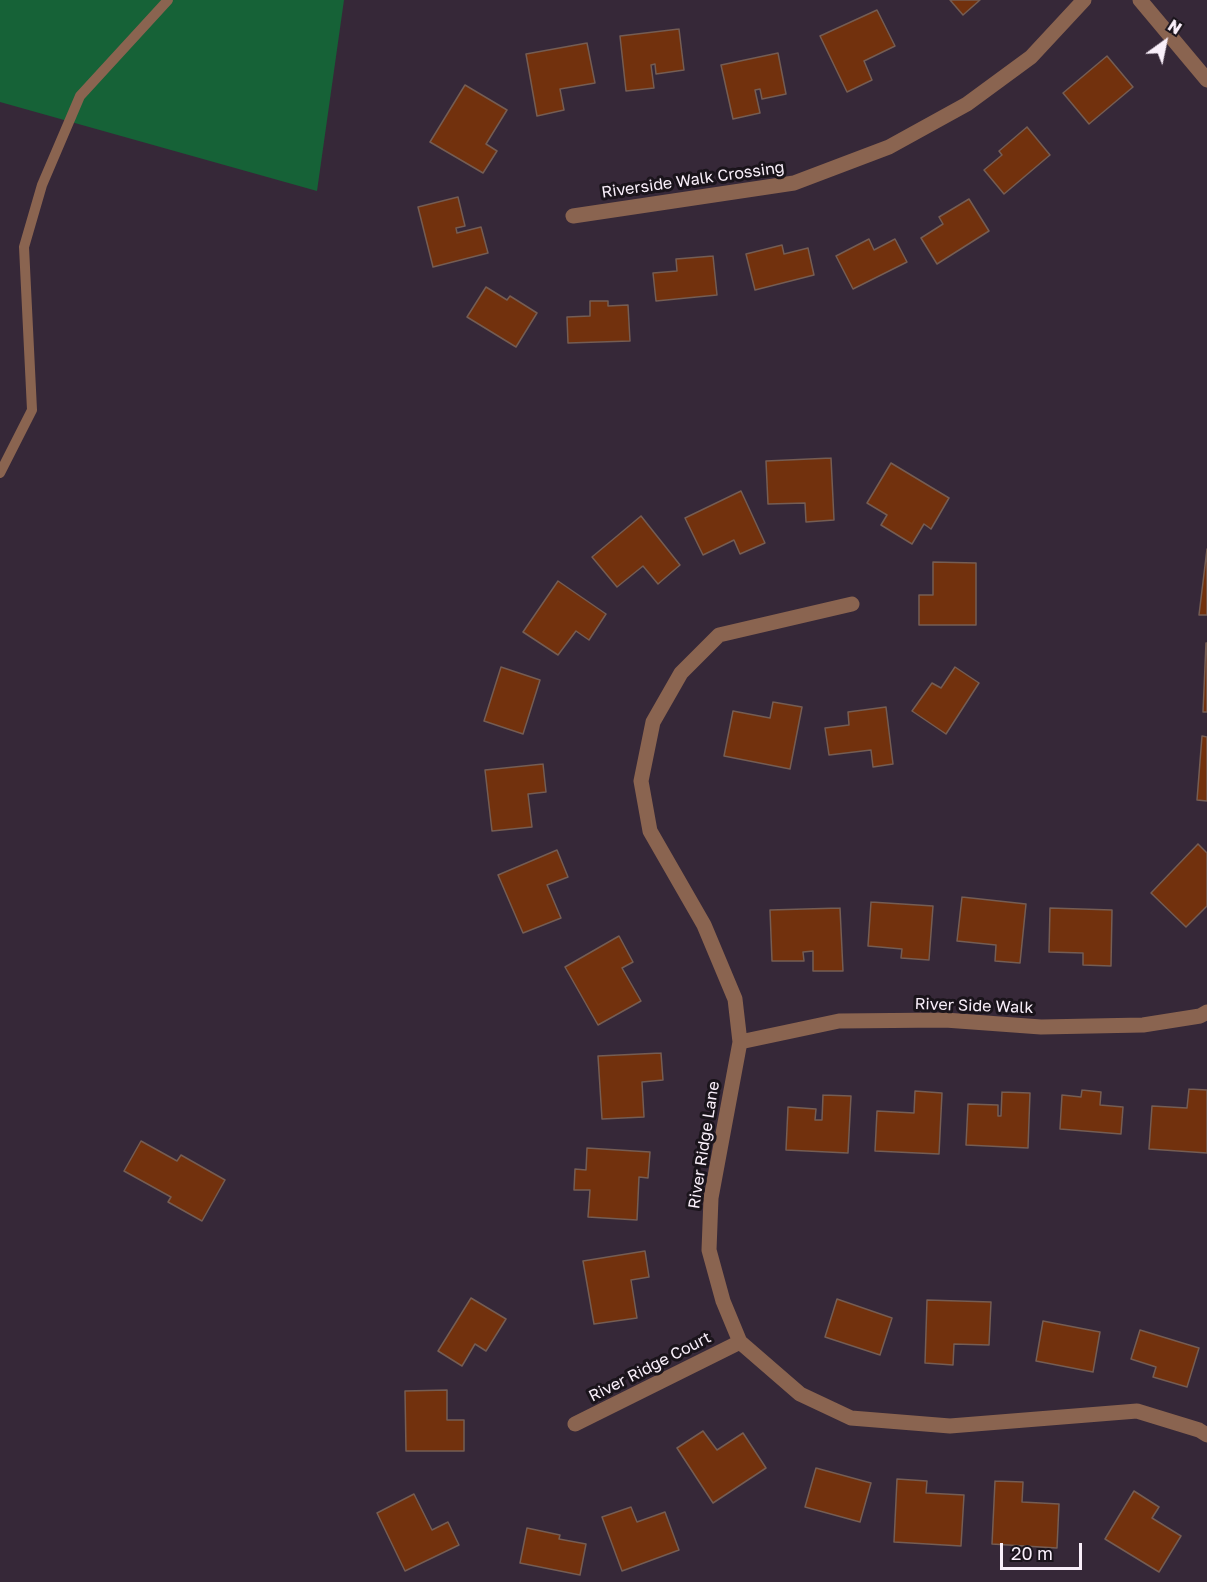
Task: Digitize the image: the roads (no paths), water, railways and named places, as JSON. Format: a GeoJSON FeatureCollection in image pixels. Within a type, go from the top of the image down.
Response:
{"type":"FeatureCollection","features":[{"type":"Feature","properties":{"kind":"street","name":"Riverside Walk Crossing"},"geometry":{"type":"LineString","coordinates":[[573,216],[794,183],[889,147],[967,104],[1031,57],[1084,0]]}},
{"type":"Feature","properties":{"kind":"street"},"geometry":{"type":"LineString","coordinates":[[1140,0],[1207,80]]}},
{"type":"Feature","properties":{"kind":"street","name":"River Ridge Lane"},"geometry":{"type":"LineString","coordinates":[[852,604],[719,635],[681,673],[653,722],[641,781],[650,831],[704,925],[735,999],[740,1042],[711,1198],[709,1250],[723,1300],[740,1342],[800,1394],[851,1418],[950,1426],[1137,1411],[1207,1435]]}},
{"type":"Feature","properties":{"kind":"street","name":"River Side Walk"},"geometry":{"type":"LineString","coordinates":[[740,1042],[839,1021],[945,1020],[1041,1027],[1143,1025],[1200,1016],[1207,1012]]}},
{"type":"Feature","properties":{"kind":"street","name":"River Ridge Court"},"geometry":{"type":"LineString","coordinates":[[575,1424],[740,1342]]}},
{"type":"Feature","properties":{"kind":"lane"},"geometry":{"type":"LineString","coordinates":[[0,473],[32,410],[24,247],[42,185],[80,96],[168,0]]}}]}
